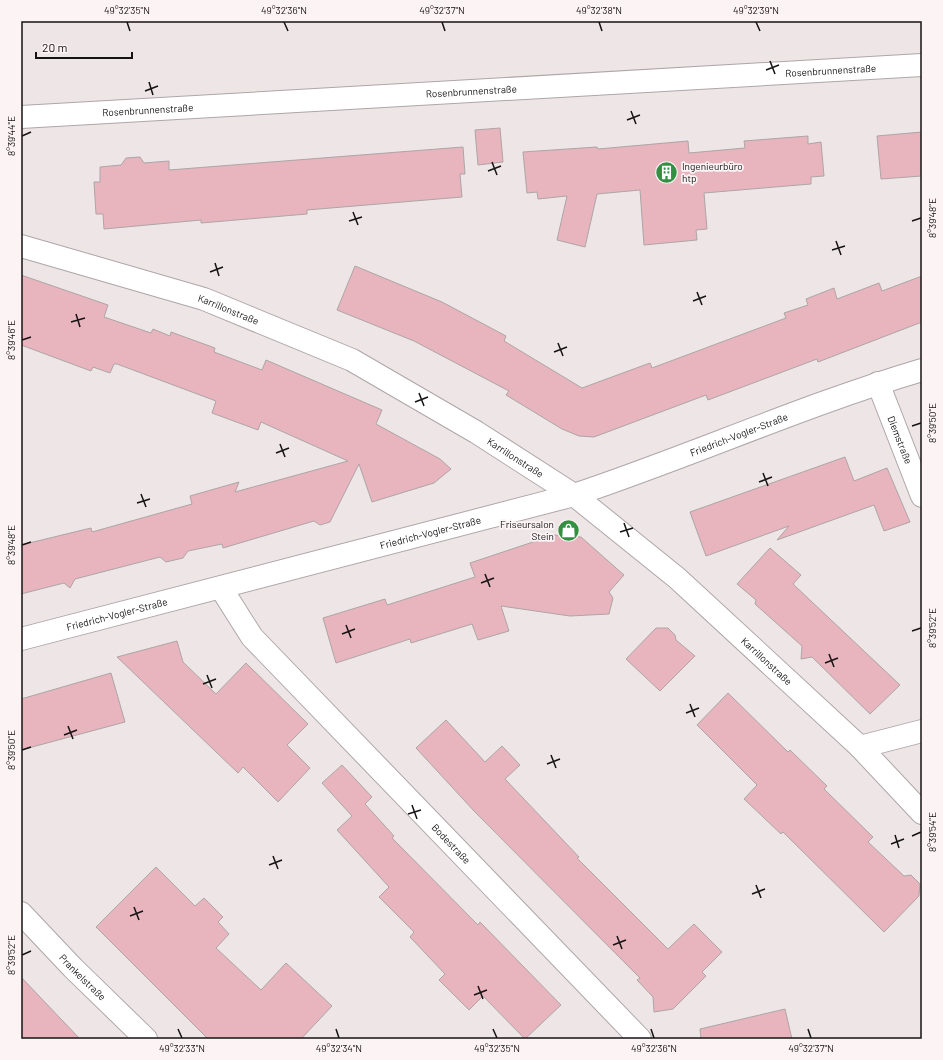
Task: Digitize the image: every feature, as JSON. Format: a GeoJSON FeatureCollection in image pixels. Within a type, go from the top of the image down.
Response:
{"type":"FeatureCollection","features":[{"type":"Feature","properties":{"kind":"street","name":"Rosenbrunnenstraße"},"geometry":{"type":"LineString","coordinates":[[21,117],[922,65]]}},
{"type":"Feature","properties":{"kind":"street","name":"Karrillonstraße"},"geometry":{"type":"LineString","coordinates":[[21,246],[204,299],[352,360],[476,432],[574,495],[677,578],[860,747],[922,813]]}},
{"type":"Feature","properties":{"kind":"street","name":"Friedrich-Vogler-Straße"},"geometry":{"type":"LineString","coordinates":[[21,639],[574,495],[643,472],[878,383],[922,370]]}},
{"type":"Feature","properties":{"kind":"street","name":"Diemstraße"},"geometry":{"type":"LineString","coordinates":[[878,383],[922,496]]}},
{"type":"Feature","properties":{"kind":"street","name":"Bodestraße"},"geometry":{"type":"LineString","coordinates":[[221,588],[252,637],[640,1039]]}},
{"type":"Feature","properties":{"kind":"street"},"geometry":{"type":"LineString","coordinates":[[860,747],[922,731]]}},
{"type":"Feature","properties":{"kind":"street","name":"Prankelstraße"},"geometry":{"type":"LineString","coordinates":[[21,913],[73,968],[146,1039]]}},
{"type":"Feature","properties":{"kind":"building"},"geometry":{"type":"Polygon","coordinates":[[[500,128],[503,162],[478,165],[475,130],[500,128]]]}},
{"type":"Feature","properties":{"kind":"building"},"geometry":{"type":"Polygon","coordinates":[[[922,132],[922,176],[881,179],[877,136],[922,132]]]}},
{"type":"Feature","properties":{"kind":"building"},"geometry":{"type":"Polygon","coordinates":[[[808,136],[808,144],[821,142],[824,176],[811,177],[811,184],[704,193],[707,229],[696,230],[697,240],[644,245],[640,190],[597,194],[585,247],[557,240],[567,196],[538,199],[537,192],[527,193],[523,152],[597,147],[598,149],[688,141],[689,153],[745,148],[744,141],[808,136]]]}},
{"type":"Feature","properties":{"kind":"building"},"geometry":{"type":"Polygon","coordinates":[[[463,147],[465,174],[460,174],[462,197],[307,210],[307,214],[201,223],[201,220],[104,229],[103,214],[96,214],[94,182],[100,182],[100,167],[121,165],[126,158],[140,157],[144,163],[169,161],[169,170],[463,147]]]}},
{"type":"Feature","properties":{"kind":"building"},"geometry":{"type":"Polygon","coordinates":[[[355,266],[442,302],[506,336],[504,341],[582,388],[650,363],[652,368],[786,318],[784,313],[808,305],[806,299],[834,288],[837,299],[879,283],[882,291],[922,276],[922,322],[818,362],[817,359],[708,400],[706,395],[594,437],[579,436],[562,429],[506,395],[509,391],[414,341],[337,310],[355,266]]]}},
{"type":"Feature","properties":{"kind":"building"},"geometry":{"type":"Polygon","coordinates":[[[21,275],[108,305],[104,317],[151,333],[153,329],[170,336],[171,332],[215,348],[214,352],[262,370],[266,360],[382,410],[376,424],[440,459],[451,469],[434,483],[372,502],[359,464],[330,522],[320,525],[314,521],[223,548],[222,544],[188,551],[183,558],[166,562],[160,557],[75,579],[70,588],[64,583],[21,594],[21,545],[91,528],[92,532],[192,504],[190,496],[239,482],[235,492],[348,461],[261,422],[258,430],[212,413],[216,401],[117,364],[114,364],[110,373],[93,367],[91,371],[21,345],[21,275]]]}},
{"type":"Feature","properties":{"kind":"building"},"geometry":{"type":"Polygon","coordinates":[[[845,457],[854,481],[887,468],[910,522],[884,531],[874,505],[777,540],[789,526],[706,556],[690,512],[845,457]]]}},
{"type":"Feature","properties":{"kind":"building"},"geometry":{"type":"Polygon","coordinates":[[[554,535],[581,537],[624,575],[609,592],[613,598],[609,614],[570,616],[501,606],[509,631],[478,640],[472,624],[411,643],[410,639],[336,663],[323,618],[385,599],[387,605],[475,577],[470,563],[554,535]]]}},
{"type":"Feature","properties":{"kind":"building"},"geometry":{"type":"Polygon","coordinates":[[[770,548],[801,575],[793,584],[900,685],[870,714],[812,657],[801,659],[802,646],[755,604],[756,600],[737,584],[770,548]]]}},
{"type":"Feature","properties":{"kind":"building"},"geometry":{"type":"Polygon","coordinates":[[[656,628],[668,628],[675,635],[676,640],[695,656],[660,691],[626,659],[656,628]]]}},
{"type":"Feature","properties":{"kind":"building"},"geometry":{"type":"Polygon","coordinates":[[[177,641],[183,662],[216,694],[246,663],[308,724],[287,745],[310,768],[278,802],[243,767],[238,773],[117,657],[177,641]]]}},
{"type":"Feature","properties":{"kind":"building"},"geometry":{"type":"Polygon","coordinates":[[[111,673],[125,722],[21,750],[21,699],[111,673]]]}},
{"type":"Feature","properties":{"kind":"building"},"geometry":{"type":"Polygon","coordinates":[[[728,693],[788,752],[790,750],[827,786],[824,789],[873,837],[868,842],[904,876],[911,875],[920,884],[919,896],[884,932],[783,832],[781,834],[744,799],[757,785],[697,725],[728,693]]]}},
{"type":"Feature","properties":{"kind":"building"},"geometry":{"type":"Polygon","coordinates":[[[446,720],[485,762],[502,746],[520,765],[505,779],[579,857],[577,858],[668,949],[694,924],[722,952],[702,972],[706,976],[673,1009],[654,1012],[653,997],[637,980],[640,978],[474,811],[416,748],[446,720]]]}},
{"type":"Feature","properties":{"kind":"building"},"geometry":{"type":"Polygon","coordinates":[[[342,765],[372,797],[365,804],[394,836],[392,838],[478,925],[480,922],[561,1005],[525,1039],[483,996],[469,1010],[439,980],[445,974],[410,937],[414,932],[379,897],[389,887],[337,830],[352,816],[322,783],[342,765]]]}},
{"type":"Feature","properties":{"kind":"building"},"geometry":{"type":"Polygon","coordinates":[[[156,867],[195,906],[204,898],[223,917],[218,922],[229,934],[216,948],[261,990],[286,963],[332,1006],[301,1039],[208,1039],[96,927],[156,867]]]}},
{"type":"Feature","properties":{"kind":"building"},"geometry":{"type":"Polygon","coordinates":[[[21,977],[80,1039],[21,1039],[21,977]]]}},
{"type":"Feature","properties":{"kind":"building"},"geometry":{"type":"Polygon","coordinates":[[[785,1009],[792,1039],[701,1039],[700,1029],[785,1009]]]}},
{"type":"Feature","properties":{"kind":"place","name":"Ingenieurbüro htp"},"geometry":{"type":"Point","coordinates":[667,172]}},
{"type":"Feature","properties":{"kind":"place","name":"Friseursalon Stein"},"geometry":{"type":"Point","coordinates":[569,530]}}]}
